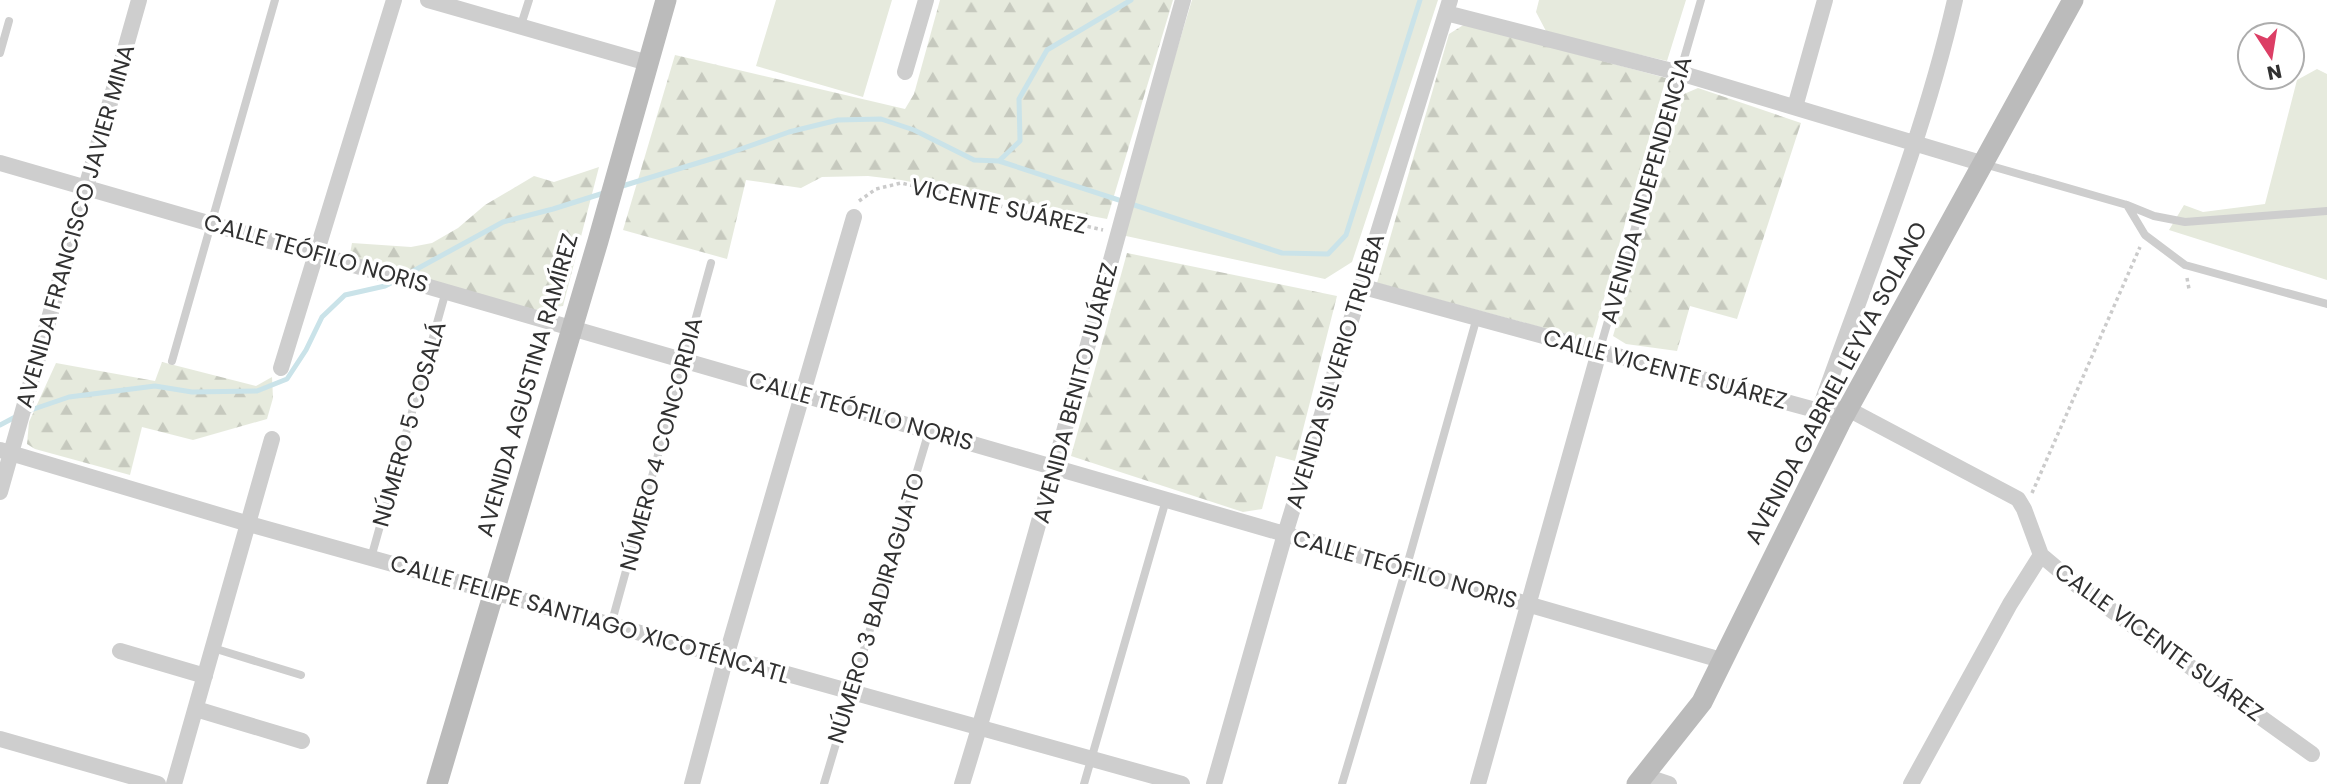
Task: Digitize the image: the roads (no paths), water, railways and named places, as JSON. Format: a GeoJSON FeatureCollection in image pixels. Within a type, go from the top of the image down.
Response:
{"type":"FeatureCollection","features":[{"type":"Feature","properties":{"kind":"street","name":"AVENIDA FRANCISCO JAVIER MINA"},"geometry":{"type":"LineString","coordinates":[[0,492],[6,452],[139,0]]}},
{"type":"Feature","properties":{"kind":"street"},"geometry":{"type":"LineString","coordinates":[[281,368],[394,0]]}},
{"type":"Feature","properties":{"kind":"street"},"geometry":{"type":"LineString","coordinates":[[428,0],[648,62]]}},
{"type":"Feature","properties":{"kind":"street","name":"AVENIDA AGUSTINA RAMÍREZ"},"geometry":{"type":"LineString","coordinates":[[437,784],[598,241],[666,0]]}},
{"type":"Feature","properties":{"kind":"street"},"geometry":{"type":"LineString","coordinates":[[905,72],[926,0]]}},
{"type":"Feature","properties":{"kind":"street","name":"AVENIDA BENITO JUÁREZ"},"geometry":{"type":"LineString","coordinates":[[962,784],[1056,468],[1183,0]]}},
{"type":"Feature","properties":{"kind":"street"},"geometry":{"type":"LineString","coordinates":[[1795,107],[1825,0]]}},
{"type":"Feature","properties":{"kind":"street"},"geometry":{"type":"LineString","coordinates":[[1819,411],[1914,142],[1940,63],[1955,0]]}},
{"type":"Feature","properties":{"kind":"street","name":"AVENIDA GABRIEL LEYVA SOLANO"},"geometry":{"type":"LineString","coordinates":[[1641,780],[1702,702],[1848,410],[2073,0]]}},
{"type":"Feature","properties":{"kind":"street"},"geometry":{"type":"LineString","coordinates":[[1448,7],[1984,164]]}},
{"type":"Feature","properties":{"kind":"street","name":"AVENIDA SILVERIO TRUEBA"},"geometry":{"type":"LineString","coordinates":[[1214,784],[1285,534],[1448,7]]}},
{"type":"Feature","properties":{"kind":"street","name":"CALLE TEÓFILO NORIS"},"geometry":{"type":"LineString","coordinates":[[0,163],[1721,660]]}},
{"type":"Feature","properties":{"kind":"street"},"geometry":{"type":"LineString","coordinates":[[692,784],[853,217]]}},
{"type":"Feature","properties":{"kind":"street","name":"CALLE VICENTE SUÁREZ"},"geometry":{"type":"LineString","coordinates":[[1360,286],[1819,411],[1848,410],[2009,492],[2018,499],[2024,509],[2040,555],[2079,587],[2312,754]]}},
{"type":"Feature","properties":{"kind":"street","name":"AVENIDA INDEPENDENCIA"},"geometry":{"type":"LineString","coordinates":[[1478,784],[1599,352]]}},
{"type":"Feature","properties":{"kind":"street"},"geometry":{"type":"LineString","coordinates":[[174,784],[272,439]]}},
{"type":"Feature","properties":{"kind":"street","name":"CALLE FELIPE SANTIAGO XICOTÉNCATL"},"geometry":{"type":"LineString","coordinates":[[6,452],[248,524],[1182,784]]}},
{"type":"Feature","properties":{"kind":"street"},"geometry":{"type":"LineString","coordinates":[[1911,784],[2040,555]]}},
{"type":"Feature","properties":{"kind":"street"},"geometry":{"type":"LineString","coordinates":[[120,651],[205,677]]}},
{"type":"Feature","properties":{"kind":"street"},"geometry":{"type":"LineString","coordinates":[[196,709],[302,741]]}},
{"type":"Feature","properties":{"kind":"street"},"geometry":{"type":"LineString","coordinates":[[0,739],[158,784]]}},
{"type":"Feature","properties":{"kind":"street"},"geometry":{"type":"LineString","coordinates":[[1641,780],[1669,784]]}},
{"type":"Feature","properties":{"kind":"lane"},"geometry":{"type":"LineString","coordinates":[[172,361],[275,0]]}},
{"type":"Feature","properties":{"kind":"lane"},"geometry":{"type":"LineString","coordinates":[[521,25],[529,0]]}},
{"type":"Feature","properties":{"kind":"lane","name":"AVENIDA INDEPENDENCIA"},"geometry":{"type":"LineString","coordinates":[[1599,352],[1701,0]]}},
{"type":"Feature","properties":{"kind":"lane"},"geometry":{"type":"LineString","coordinates":[[0,53],[9,21]]}},
{"type":"Feature","properties":{"kind":"lane"},"geometry":{"type":"LineString","coordinates":[[1984,164],[2127,205],[2154,216],[2185,222],[2327,211]]}},
{"type":"Feature","properties":{"kind":"lane"},"geometry":{"type":"LineString","coordinates":[[2127,205],[2145,235],[2185,265],[2327,304]]}},
{"type":"Feature","properties":{"kind":"lane","name":"NÚMERO 4 CONCORDIA"},"geometry":{"type":"LineString","coordinates":[[611,625],[710,263]]}},
{"type":"Feature","properties":{"kind":"lane","name":"NÚMERO 5 COSALÁ"},"geometry":{"type":"LineString","coordinates":[[371,558],[446,291]]}},
{"type":"Feature","properties":{"kind":"lane"},"geometry":{"type":"LineString","coordinates":[[1342,784],[1477,317]]}},
{"type":"Feature","properties":{"kind":"lane","name":"NÚMERO 3 BADIRAGUATO"},"geometry":{"type":"LineString","coordinates":[[824,784],[929,431]]}},
{"type":"Feature","properties":{"kind":"lane"},"geometry":{"type":"LineString","coordinates":[[1084,784],[1166,500]]}},
{"type":"Feature","properties":{"kind":"lane"},"geometry":{"type":"LineString","coordinates":[[213,648],[301,675]]}},
{"type":"Feature","properties":{"kind":"waterway"},"geometry":{"type":"LineString","coordinates":[[619,187],[789,132],[838,120],[881,119],[914,130],[974,160],[999,161],[1020,141],[1019,99],[1047,50],[1131,0]]}},
{"type":"Feature","properties":{"kind":"waterway"},"geometry":{"type":"LineString","coordinates":[[999,161],[1282,253],[1328,254],[1346,235],[1420,0]]}},
{"type":"Feature","properties":{"kind":"waterway"},"geometry":{"type":"LineString","coordinates":[[404,276],[503,222],[607,192]]}},
{"type":"Feature","properties":{"kind":"waterway"},"geometry":{"type":"LineString","coordinates":[[28,411],[69,397],[155,386],[192,392],[257,391],[287,379],[306,350],[322,317],[345,295],[385,286],[395,281]]}},
{"type":"Feature","properties":{"kind":"waterway"},"geometry":{"type":"LineString","coordinates":[[0,425],[19,415]]}}]}
